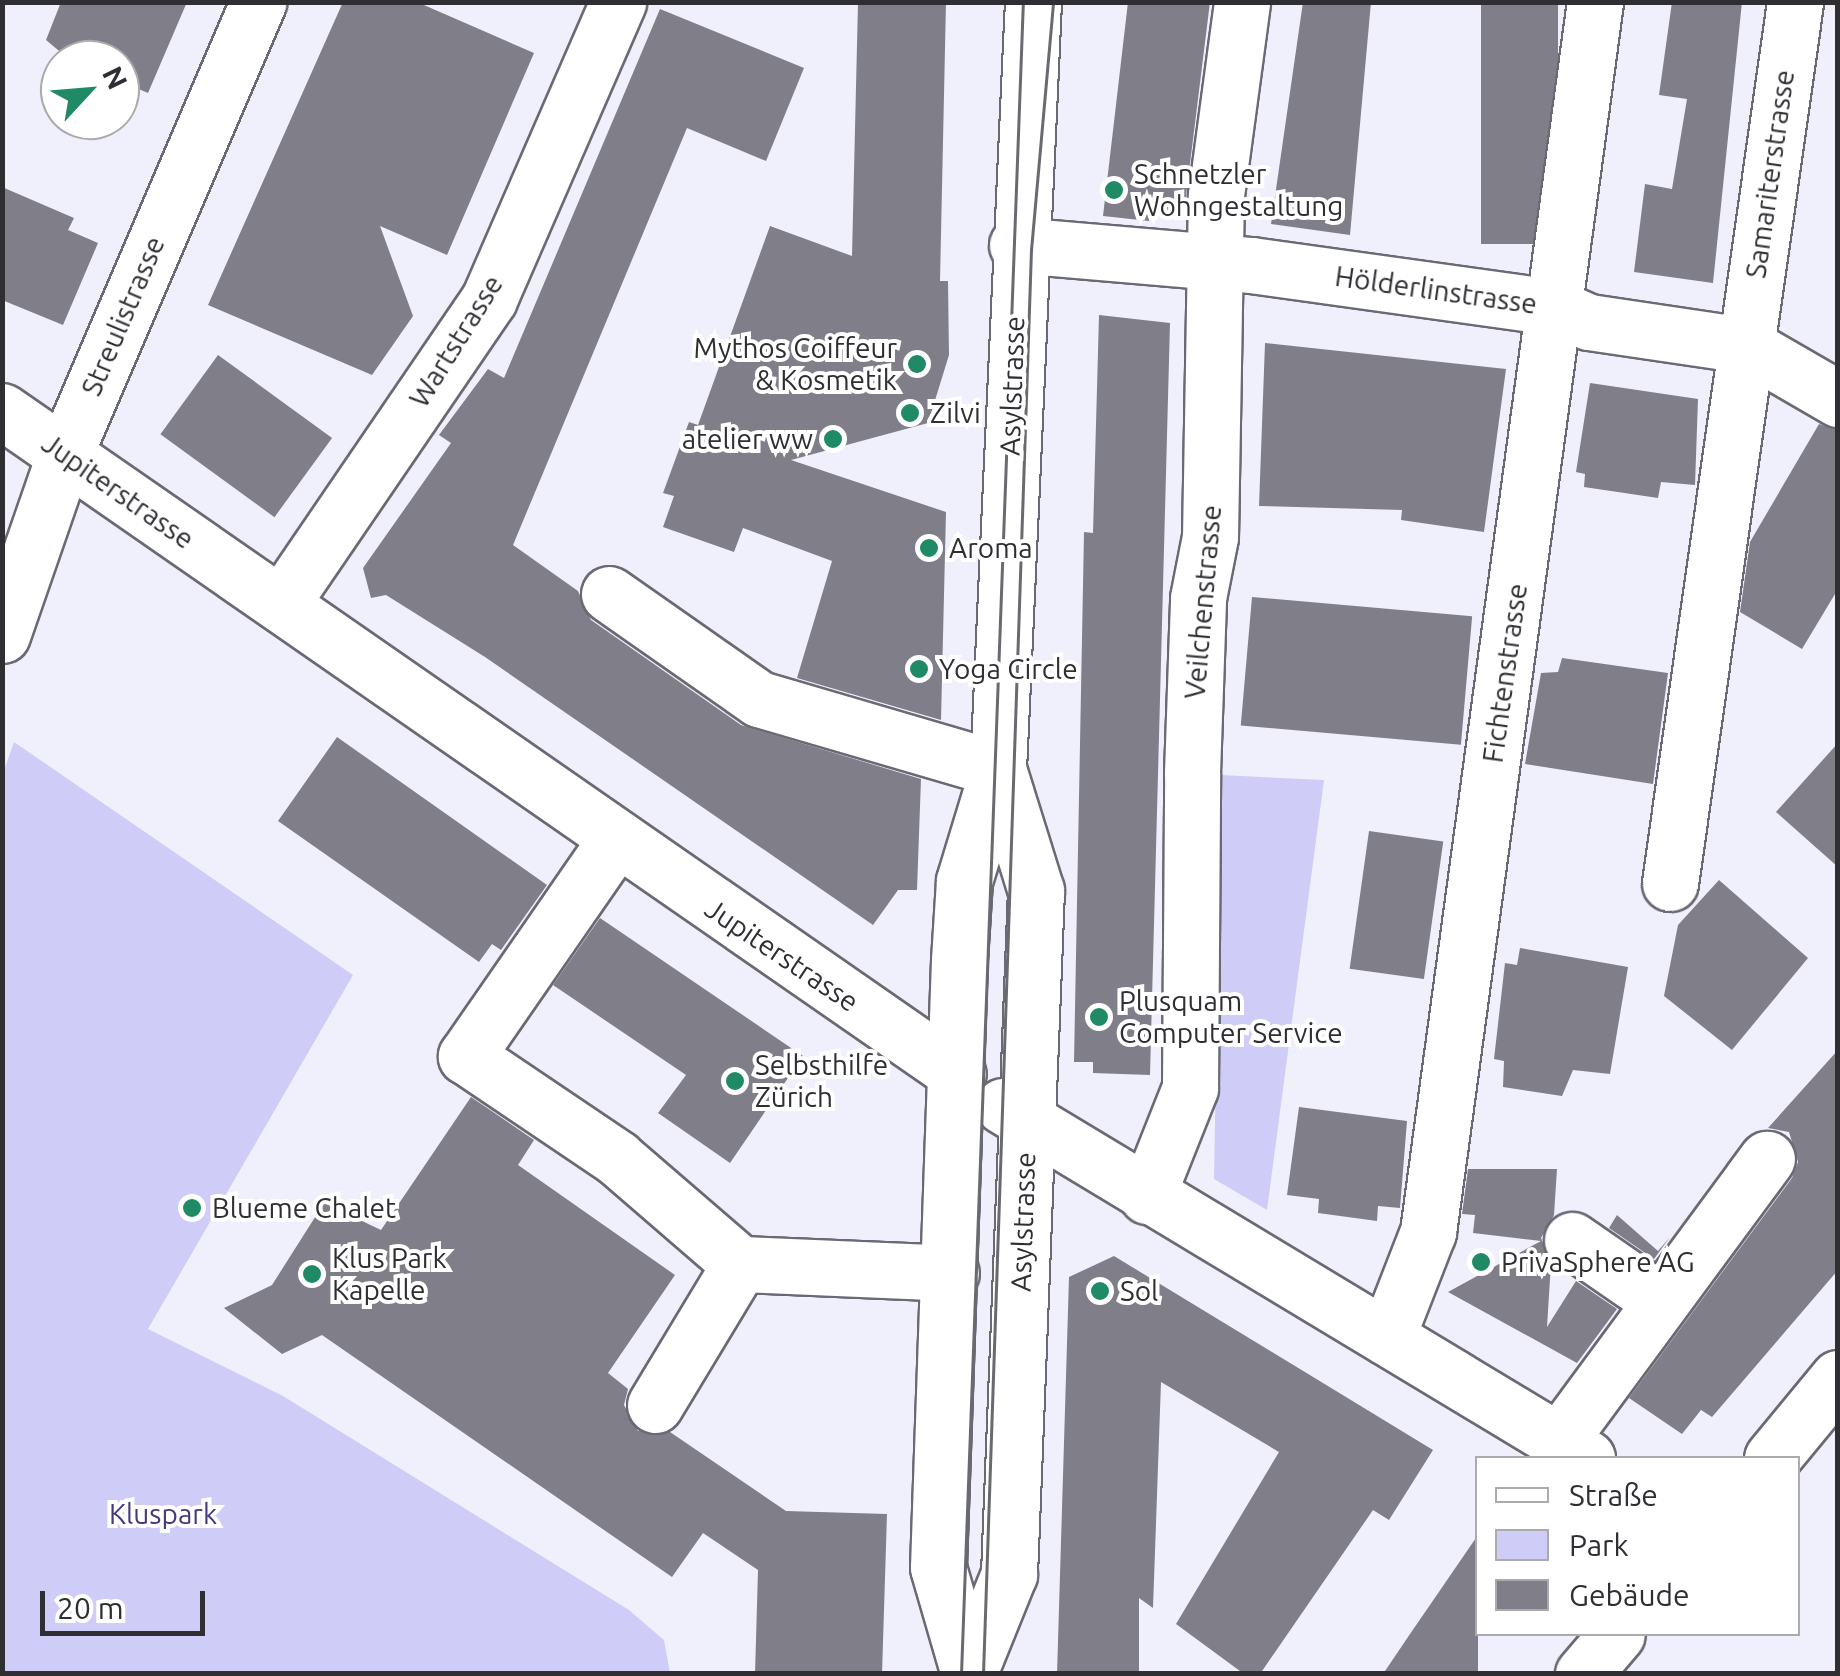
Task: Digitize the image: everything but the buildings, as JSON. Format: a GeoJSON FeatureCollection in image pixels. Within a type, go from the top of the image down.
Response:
{"type":"FeatureCollection","features":[{"type":"Feature","properties":{"kind":"street","name":"Streulistrasse"},"geometry":{"type":"LineString","coordinates":[[2,636],[65,454],[258,2]]}},
{"type":"Feature","properties":{"kind":"street","name":"Wartstrasse"},"geometry":{"type":"LineString","coordinates":[[281,604],[489,299],[618,2]]}},
{"type":"Feature","properties":{"kind":"street","name":"Asylstrasse"},"geometry":{"type":"LineString","coordinates":[[969,1673],[938,1566],[964,881],[998,769],[1017,246],[1033,2]]}},
{"type":"Feature","properties":{"kind":"street","name":"Veilchenstrasse"},"geometry":{"type":"LineString","coordinates":[[1147,1196],[1190,1088],[1196,637],[1210,538],[1218,265],[1216,195],[1242,2]]}},
{"type":"Feature","properties":{"kind":"street","name":"Fichtenstrasse"},"geometry":{"type":"LineString","coordinates":[[1386,1337],[1428,1232],[1595,2]]}},
{"type":"Feature","properties":{"kind":"street","name":"Samariterstrasse"},"geometry":{"type":"LineString","coordinates":[[1670,883],[1794,2]]}},
{"type":"Feature","properties":{"kind":"street","name":"Hölderlinstrasse"},"geometry":{"type":"LineString","coordinates":[[1017,246],[1218,265],[1555,307],[1589,322],[1745,345],[1838,400]]}},
{"type":"Feature","properties":{"kind":"street","name":"Jupiterstrasse"},"geometry":{"type":"LineString","coordinates":[[2,412],[1028,1124],[1572,1450]]}},
{"type":"Feature","properties":{"kind":"street"},"geometry":{"type":"LineString","coordinates":[[610,594],[759,699],[998,769]]}},
{"type":"Feature","properties":{"kind":"street","name":"Asylstrasse"},"geometry":{"type":"LineString","coordinates":[[969,1673],[1009,1574],[1036,891],[998,769]]}},
{"type":"Feature","properties":{"kind":"street"},"geometry":{"type":"LineString","coordinates":[[615,841],[466,1056],[617,1158],[740,1264],[950,1272]]}},
{"type":"Feature","properties":{"kind":"street"},"geometry":{"type":"LineString","coordinates":[[1572,1450],[1658,1300],[1766,1159]]}},
{"type":"Feature","properties":{"kind":"street"},"geometry":{"type":"LineString","coordinates":[[1572,1240],[1658,1300]]}},
{"type":"Feature","properties":{"kind":"street"},"geometry":{"type":"LineString","coordinates":[[656,1406],[740,1264]]}},
{"type":"Feature","properties":{"kind":"street"},"geometry":{"type":"LineString","coordinates":[[1774,1456],[1838,1378]]}},
{"type":"Feature","properties":{"kind":"street"},"geometry":{"type":"LineString","coordinates":[[1583,1674],[1616,1636]]}},
{"type":"Feature","properties":{"kind":"green space","name":"Kluspark"},"geometry":{"type":"Polygon","coordinates":[[[14,742],[353,975],[148,1329],[283,1396],[629,1610],[664,1640],[670,1673],[3,1673],[2,776],[14,742]]]}},
{"type":"Feature","properties":{"kind":"green space"},"geometry":{"type":"Polygon","coordinates":[[[1221,775],[1324,780],[1267,1210],[1214,1179],[1221,775]]]}},
{"type":"Feature","properties":{"kind":"tram line"},"geometry":{"type":"LineString","coordinates":[[961,1674],[1023,2]]}},
{"type":"Feature","properties":{"kind":"tram line"},"geometry":{"type":"LineString","coordinates":[[983,1674],[1031,250],[1053,2]]}},
{"type":"Feature","properties":{"kind":"place","name":"Schnetzler Wohngestaltung"},"geometry":{"type":"Point","coordinates":[1114,190]}},
{"type":"Feature","properties":{"kind":"place","name":"Mythos Coiffeur & Kosmetik"},"geometry":{"type":"Point","coordinates":[917,364]}},
{"type":"Feature","properties":{"kind":"place","name":"Zilvi"},"geometry":{"type":"Point","coordinates":[910,413]}},
{"type":"Feature","properties":{"kind":"place","name":"atelier ww"},"geometry":{"type":"Point","coordinates":[833,439]}},
{"type":"Feature","properties":{"kind":"place","name":"Aroma"},"geometry":{"type":"Point","coordinates":[929,548]}},
{"type":"Feature","properties":{"kind":"place","name":"Yoga Circle"},"geometry":{"type":"Point","coordinates":[919,669]}},
{"type":"Feature","properties":{"kind":"place","name":"Plusquam Computer Service"},"geometry":{"type":"Point","coordinates":[1099,1017]}},
{"type":"Feature","properties":{"kind":"place","name":"Selbsthilfe Zürich"},"geometry":{"type":"Point","coordinates":[735,1081]}},
{"type":"Feature","properties":{"kind":"place","name":"Blueme Chalet"},"geometry":{"type":"Point","coordinates":[192,1208]}},
{"type":"Feature","properties":{"kind":"place","name":"PrivaSphere AG"},"geometry":{"type":"Point","coordinates":[1481,1262]}},
{"type":"Feature","properties":{"kind":"place","name":"Klus Park Kapelle"},"geometry":{"type":"Point","coordinates":[312,1274]}},
{"type":"Feature","properties":{"kind":"place","name":"Sol"},"geometry":{"type":"Point","coordinates":[1100,1291]}}]}
